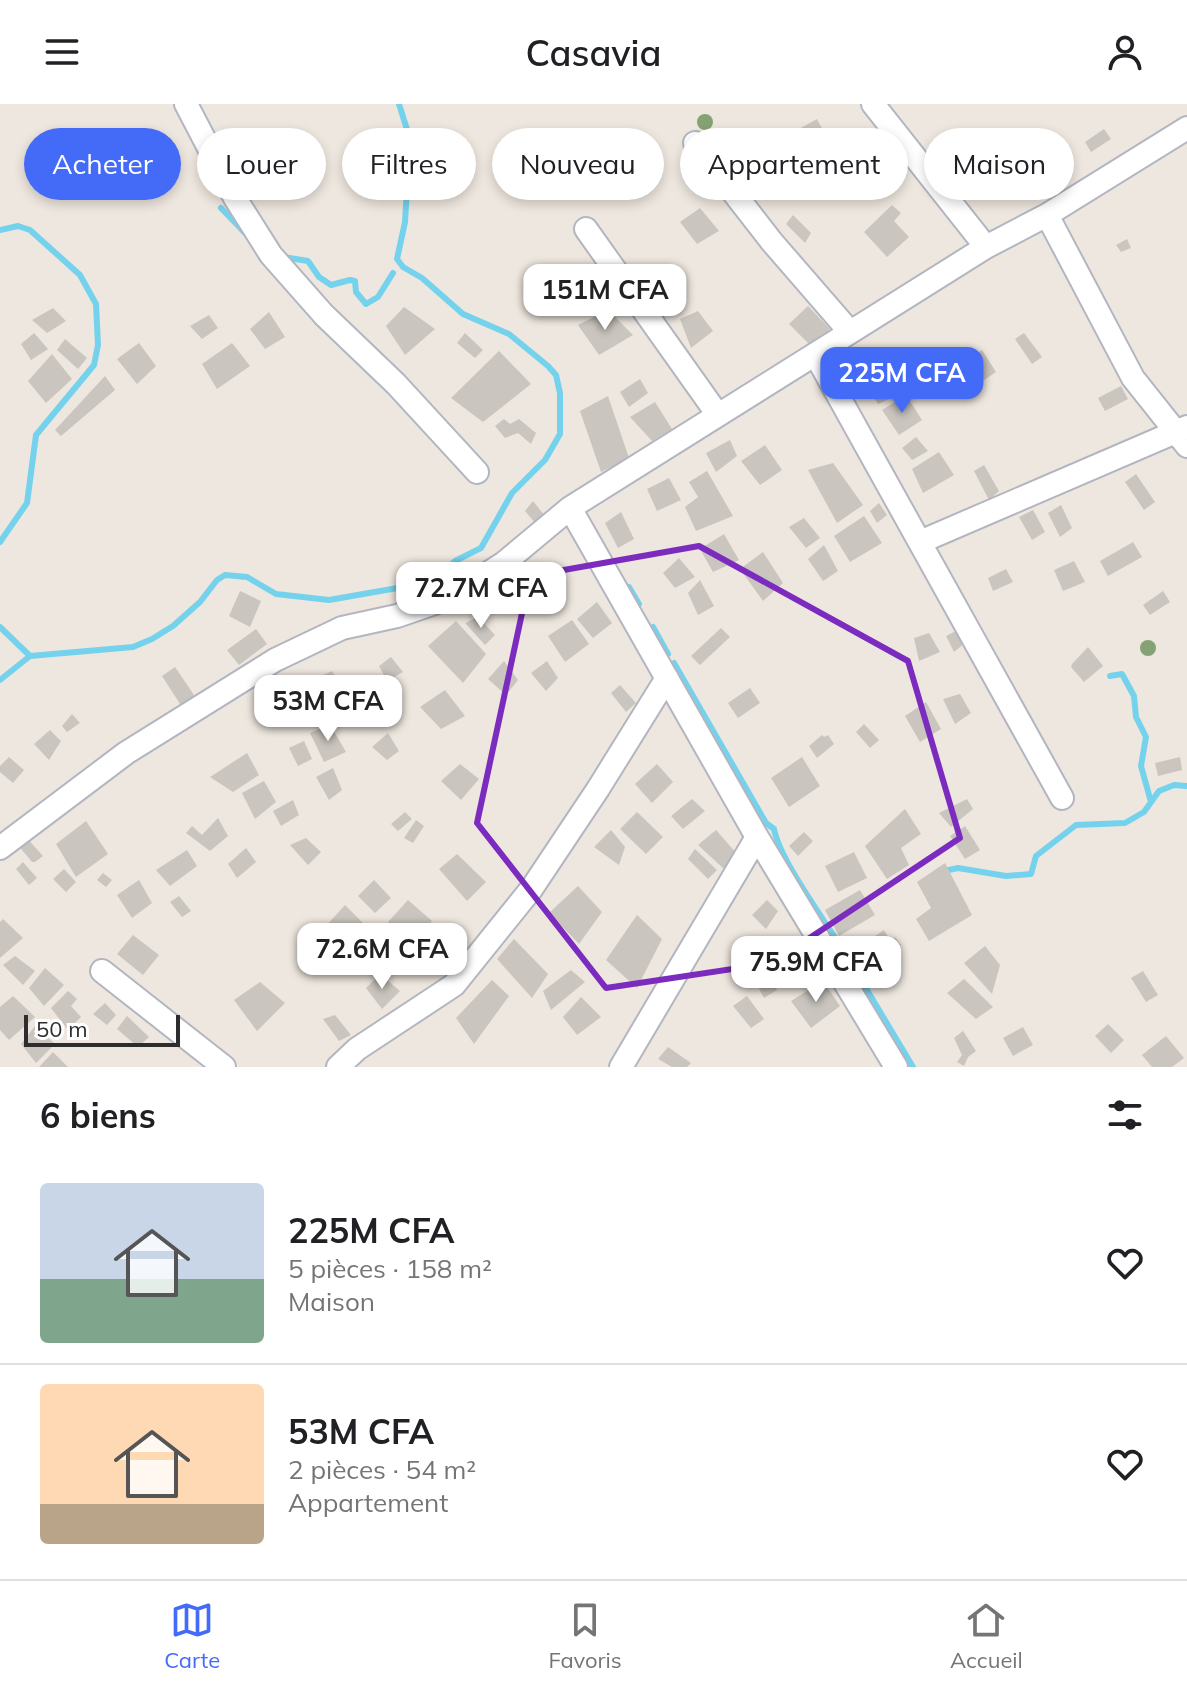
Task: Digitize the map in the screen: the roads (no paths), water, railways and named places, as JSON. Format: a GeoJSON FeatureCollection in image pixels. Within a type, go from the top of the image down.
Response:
{"type":"FeatureCollection","features":[{"type":"Feature","properties":{"kind":"street"},"geometry":{"type":"LineString","coordinates":[[186,104],[235,198],[271,255],[324,315],[396,384],[477,472]]}},
{"type":"Feature","properties":{"kind":"street"},"geometry":{"type":"LineString","coordinates":[[873,104],[986,247]]}},
{"type":"Feature","properties":{"kind":"street"},"geometry":{"type":"LineString","coordinates":[[0,848],[126,753],[275,660],[342,628],[397,616],[449,598],[504,563],[570,508],[986,247],[1047,215],[1187,128]]}},
{"type":"Feature","properties":{"kind":"street"},"geometry":{"type":"LineString","coordinates":[[739,200],[850,332]]}},
{"type":"Feature","properties":{"kind":"street"},"geometry":{"type":"LineString","coordinates":[[920,542],[1184,436],[1133,378],[1047,215]]}},
{"type":"Feature","properties":{"kind":"street"},"geometry":{"type":"LineString","coordinates":[[586,229],[718,415]]}},
{"type":"Feature","properties":{"kind":"street"},"geometry":{"type":"LineString","coordinates":[[815,354],[1062,798]]}},
{"type":"Feature","properties":{"kind":"street"},"geometry":{"type":"LineString","coordinates":[[570,508],[757,837],[896,1067]]}},
{"type":"Feature","properties":{"kind":"street"},"geometry":{"type":"LineString","coordinates":[[338,1067],[357,1049],[454,985],[532,888],[667,678]]}},
{"type":"Feature","properties":{"kind":"street"},"geometry":{"type":"LineString","coordinates":[[621,1067],[757,837]]}},
{"type":"Feature","properties":{"kind":"street"},"geometry":{"type":"LineString","coordinates":[[102,971],[224,1067]]}},
{"type":"Feature","properties":{"kind":"waterway"},"geometry":{"type":"LineString","coordinates":[[0,680],[30,656],[133,647],[152,639],[173,626],[225,575],[247,577],[276,594],[329,600],[436,580],[455,561],[481,548],[512,493],[545,460],[560,434],[560,393],[556,375],[509,334],[463,314],[397,259],[405,222],[410,139],[399,104]]}},
{"type":"Feature","properties":{"kind":"waterway"},"geometry":{"type":"LineString","coordinates":[[221,208],[245,233]]}},
{"type":"Feature","properties":{"kind":"waterway"},"geometry":{"type":"LineString","coordinates":[[0,230],[18,226],[30,230],[80,275],[96,304],[98,345],[94,365],[36,435],[27,503],[0,542]]}},
{"type":"Feature","properties":{"kind":"waterway"},"geometry":{"type":"LineString","coordinates":[[283,257],[308,261],[319,277],[331,285],[355,281],[356,292],[366,304],[378,297],[393,273]]}},
{"type":"Feature","properties":{"kind":"waterway"},"geometry":{"type":"LineString","coordinates":[[629,587],[639,604]]}},
{"type":"Feature","properties":{"kind":"waterway"},"geometry":{"type":"LineString","coordinates":[[0,627],[30,656]]}},
{"type":"Feature","properties":{"kind":"waterway"},"geometry":{"type":"LineString","coordinates":[[653,627],[668,654]]}},
{"type":"Feature","properties":{"kind":"waterway"},"geometry":{"type":"LineString","coordinates":[[674,663],[766,823],[774,829],[793,872],[841,947]]}},
{"type":"Feature","properties":{"kind":"waterway"},"geometry":{"type":"LineString","coordinates":[[1110,676],[1122,674],[1134,696],[1136,717],[1146,737],[1141,766],[1151,802]]}},
{"type":"Feature","properties":{"kind":"waterway"},"geometry":{"type":"LineString","coordinates":[[944,871],[958,868],[1006,876],[1031,874],[1036,856],[1076,825],[1125,823],[1144,812],[1159,791],[1174,785],[1187,786]]}},
{"type":"Feature","properties":{"kind":"waterway"},"geometry":{"type":"LineString","coordinates":[[843,950],[913,1067]]}}]}
